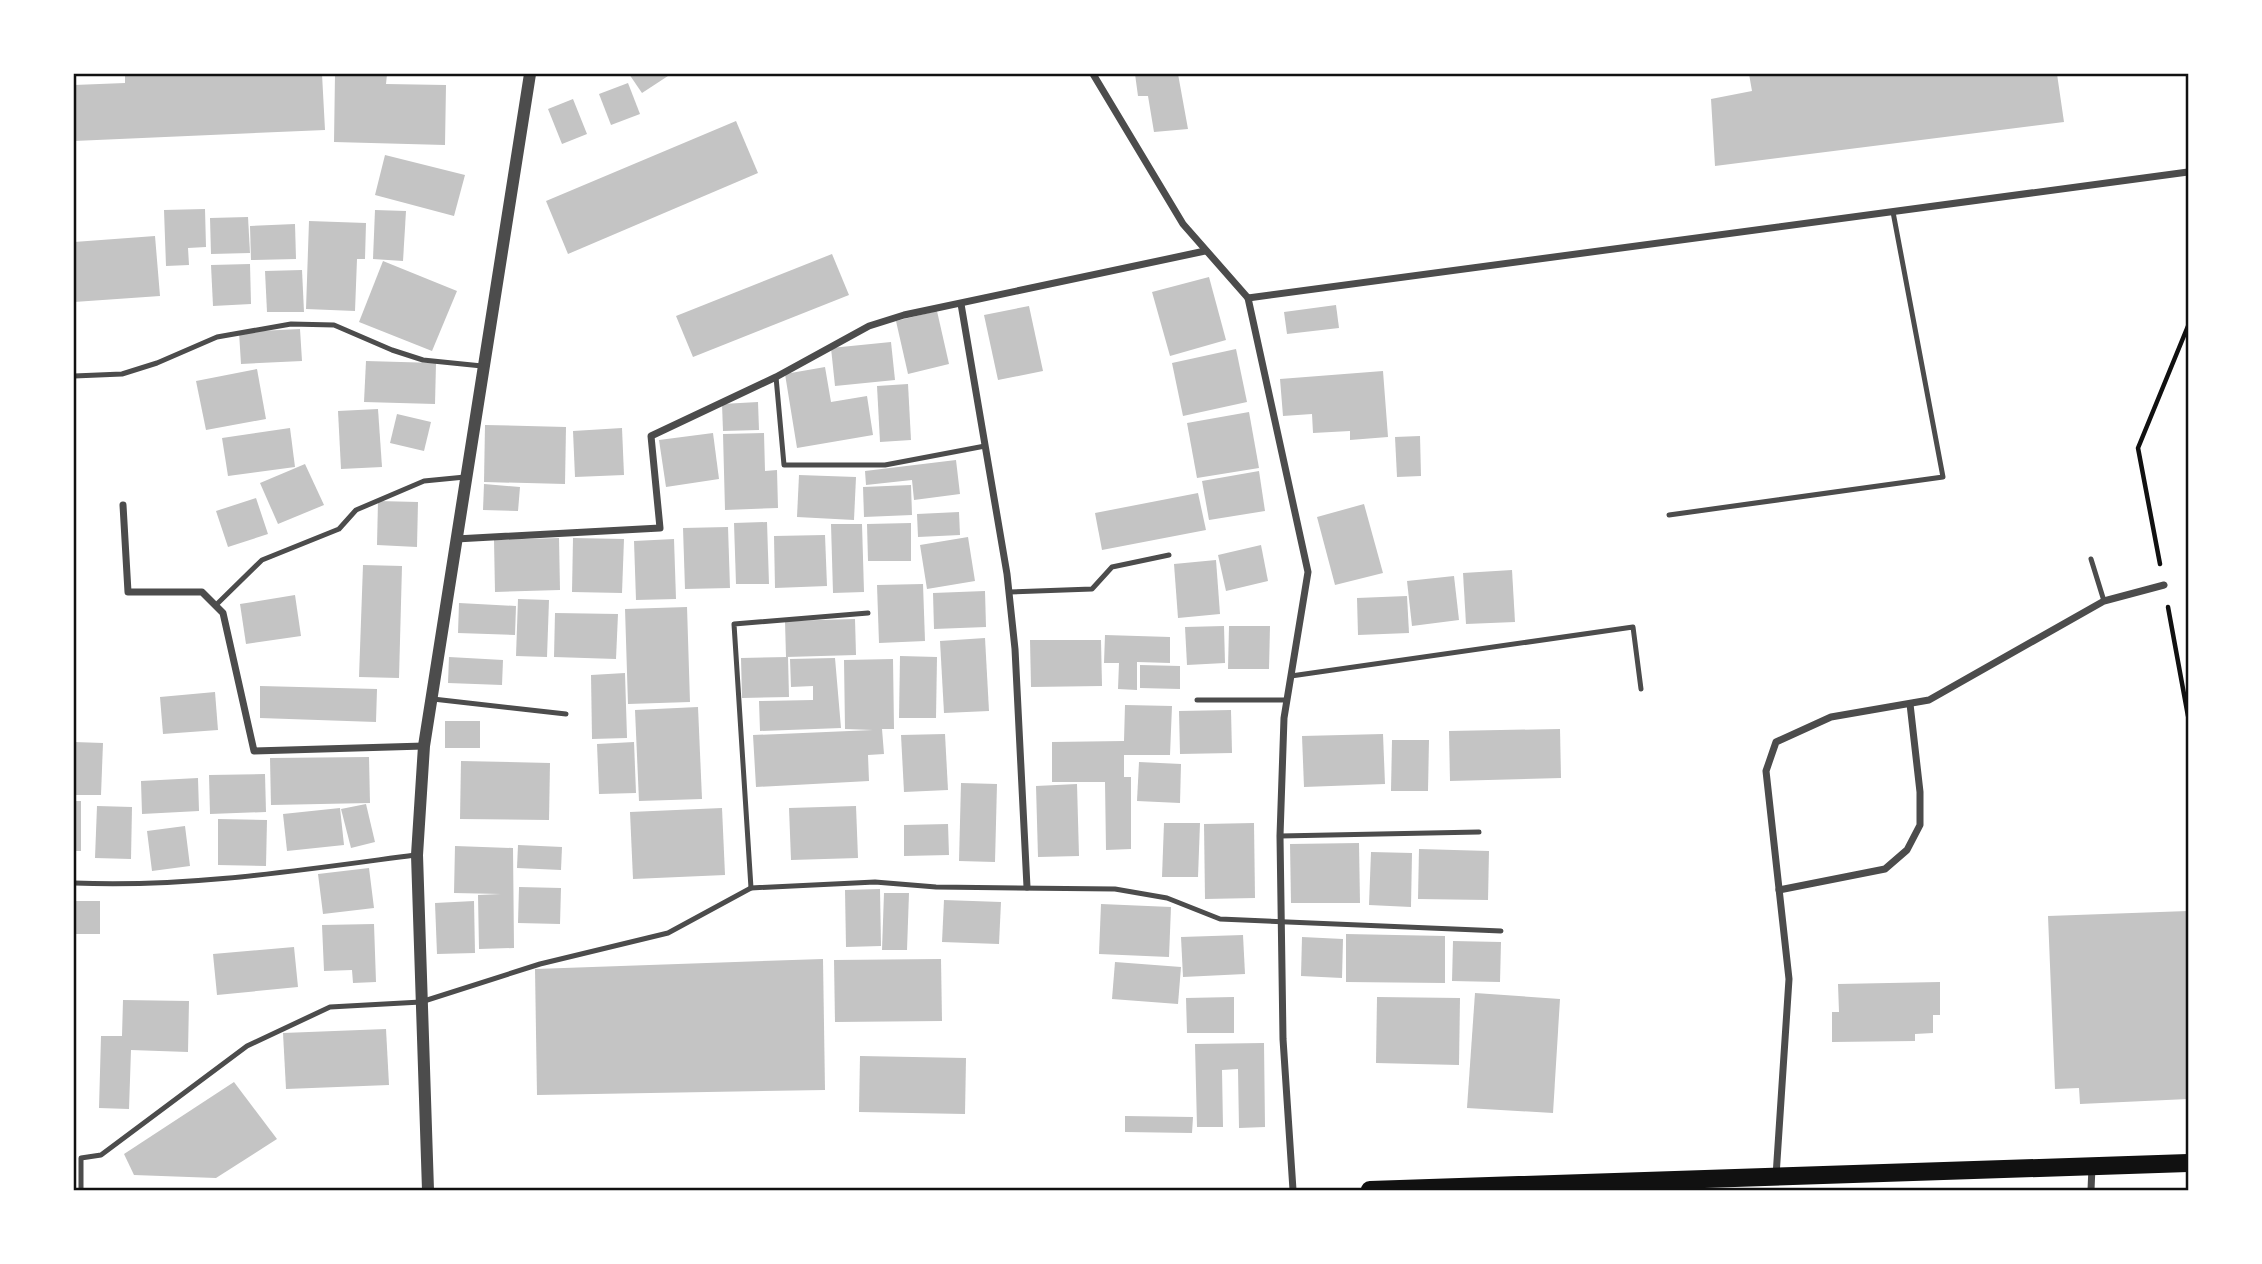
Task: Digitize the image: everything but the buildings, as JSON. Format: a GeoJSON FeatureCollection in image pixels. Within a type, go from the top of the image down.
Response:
{"type":"FeatureCollection","features":[{"type":"Feature","properties":{"kind":"main road"},"geometry":{"type":"LineString","coordinates":[[1370,1191],[2189,1163]]}},
{"type":"Feature","properties":{"kind":"street"},"geometry":{"type":"LineString","coordinates":[[428,1191],[417,855],[424,746],[530,74]]}},
{"type":"Feature","properties":{"kind":"street"},"geometry":{"type":"LineString","coordinates":[[1093,74],[1183,224],[1248,298],[1308,572],[1286,700],[1280,836],[1283,1040],[1293,1191]]}},
{"type":"Feature","properties":{"kind":"street"},"geometry":{"type":"LineString","coordinates":[[1248,298],[2189,172]]}},
{"type":"Feature","properties":{"kind":"street"},"geometry":{"type":"LineString","coordinates":[[456,539],[660,528],[651,436],[776,377],[869,326],[904,315],[1205,251]]}},
{"type":"Feature","properties":{"kind":"street"},"geometry":{"type":"LineString","coordinates":[[961,304],[1009,592],[1015,649],[1027,887]]}},
{"type":"Feature","properties":{"kind":"street"},"geometry":{"type":"LineString","coordinates":[[123,505],[128,592],[202,592],[223,613],[254,751],[424,746]]}},
{"type":"Feature","properties":{"kind":"street"},"geometry":{"type":"LineString","coordinates":[[1775,1177],[1789,979],[1766,771],[1776,742],[1831,717],[1929,700],[2104,601],[2164,585]]}},
{"type":"Feature","properties":{"kind":"street"},"geometry":{"type":"LineString","coordinates":[[1779,890],[1885,869],[1907,850],[1920,825],[1920,792],[1910,704]]}},
{"type":"Feature","properties":{"kind":"street"},"geometry":{"type":"LineString","coordinates":[[2091,1191],[2092,1166]]}},
{"type":"Feature","properties":{"kind":"lane"},"geometry":{"type":"LineString","coordinates":[[1669,515],[1943,477],[1893,212]]}},
{"type":"Feature","properties":{"kind":"lane"},"geometry":{"type":"LineString","coordinates":[[74,376],[122,374],[157,363],[217,337],[290,324],[334,325],[424,360],[483,366]]}},
{"type":"Feature","properties":{"kind":"lane"},"geometry":{"type":"LineString","coordinates":[[776,377],[784,465],[885,465],[985,446]]}},
{"type":"Feature","properties":{"kind":"lane"},"geometry":{"type":"LineString","coordinates":[[216,605],[262,560],[340,529],[356,510],[424,481],[466,477]]}},
{"type":"Feature","properties":{"kind":"lane"},"geometry":{"type":"LineString","coordinates":[[1009,592],[1092,589],[1112,567],[1169,555]]}},
{"type":"Feature","properties":{"kind":"lane"},"geometry":{"type":"LineString","coordinates":[[2091,559],[2104,601]]}},
{"type":"Feature","properties":{"kind":"lane"},"geometry":{"type":"LineString","coordinates":[[751,888],[734,624],[868,613]]}},
{"type":"Feature","properties":{"kind":"lane"},"geometry":{"type":"LineString","coordinates":[[1291,676],[1633,627],[1641,689]]}},
{"type":"Feature","properties":{"kind":"lane"},"geometry":{"type":"LineString","coordinates":[[430,698],[566,713]]}},
{"type":"Feature","properties":{"kind":"lane"},"geometry":{"type":"LineString","coordinates":[[1197,700],[1286,700]]}},
{"type":"Feature","properties":{"kind":"lane"},"geometry":{"type":"LineString","coordinates":[[1280,836],[1479,832]]}},
{"type":"Feature","properties":{"kind":"lane"},"geometry":{"type":"LineString","coordinates":[[74,883],[130,885],[301,870],[417,855]]}},
{"type":"Feature","properties":{"kind":"lane"},"geometry":{"type":"LineString","coordinates":[[74,1157],[101,1155],[247,1046],[330,1007],[421,1002],[540,964],[668,933],[751,888],[875,882],[936,887],[1115,889],[1167,898],[1220,919],[1282,924],[1501,931]]}},
{"type":"Feature","properties":{"kind":"lane"},"geometry":{"type":"LineString","coordinates":[[82,1158],[82,1191]]}},
{"type":"Feature","properties":{"kind":"path"},"geometry":{"type":"LineString","coordinates":[[2189,326],[2138,448],[2189,716]]}}]}
